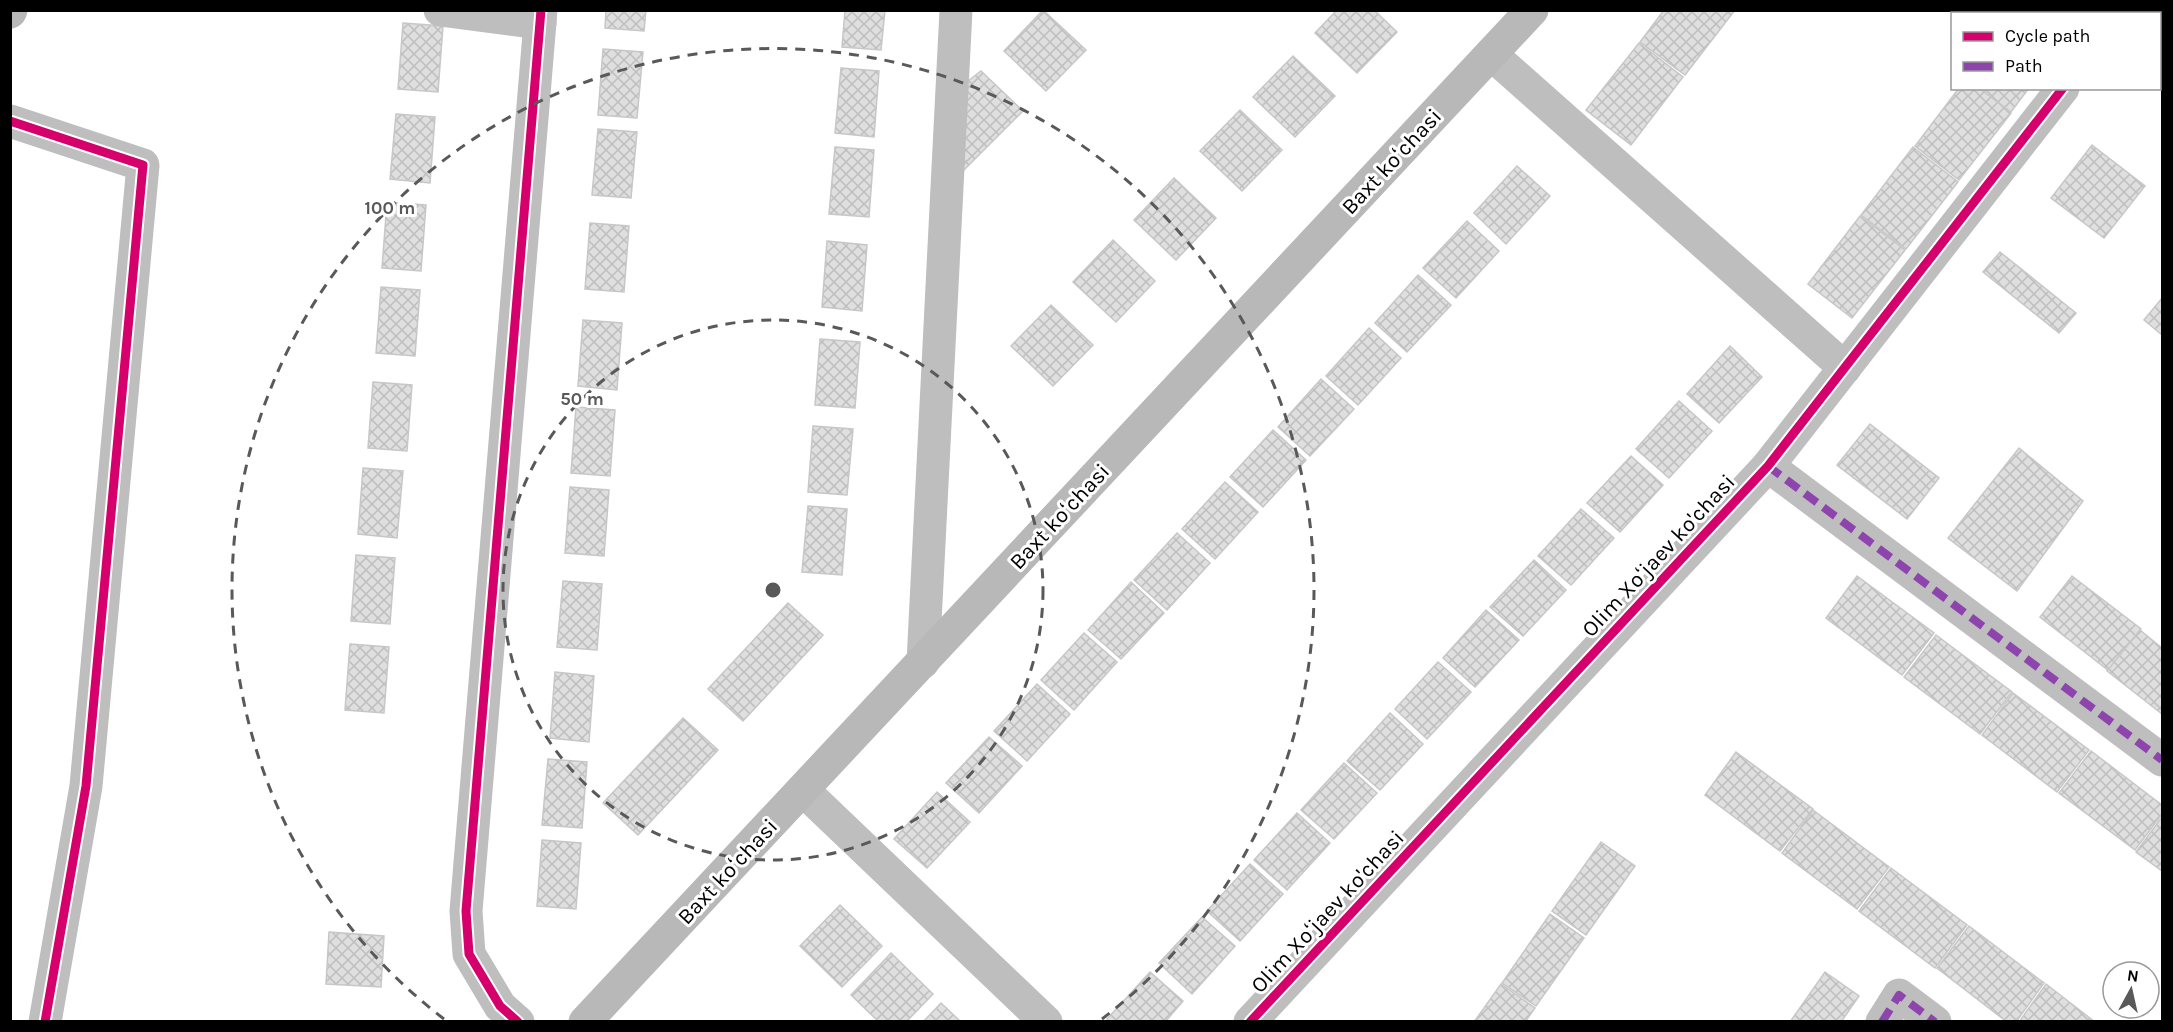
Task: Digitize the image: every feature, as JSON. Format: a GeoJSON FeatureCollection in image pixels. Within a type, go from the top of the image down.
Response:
{"type":"FeatureCollection","features":[{"type":"Feature","properties":{"kind":"main road","name":"Baxt koʻchasi"},"geometry":{"type":"LineString","coordinates":[[585,1022],[1532,10]]}},
{"type":"Feature","properties":{"kind":"street"},"geometry":{"type":"LineString","coordinates":[[440,10],[540,17],[466,911],[470,954],[500,1006],[518,1022]]}},
{"type":"Feature","properties":{"kind":"street"},"geometry":{"type":"LineString","coordinates":[[923,662],[956,10]]}},
{"type":"Feature","properties":{"kind":"street"},"geometry":{"type":"LineString","coordinates":[[1491,54],[1845,368]]}},
{"type":"Feature","properties":{"kind":"street","name":"Olim Xoʻjaev ko'chasi"},"geometry":{"type":"LineString","coordinates":[[1250,1022],[1768,466],[2061,90]]}},
{"type":"Feature","properties":{"kind":"street"},"geometry":{"type":"LineString","coordinates":[[10,121],[143,165],[86,786],[45,1022]]}},
{"type":"Feature","properties":{"kind":"street"},"geometry":{"type":"LineString","coordinates":[[1768,466],[2163,760]]}},
{"type":"Feature","properties":{"kind":"street"},"geometry":{"type":"LineString","coordinates":[[803,790],[1046,1022]]}},
{"type":"Feature","properties":{"kind":"street"},"geometry":{"type":"LineString","coordinates":[[1882,1022],[1899,995],[1935,1022]]}},
{"type":"Feature","properties":{"kind":"building"},"geometry":{"type":"Polygon","coordinates":[[[606,10],[646,10],[644,31],[605,28],[606,10]]]}},
{"type":"Feature","properties":{"kind":"building"},"geometry":{"type":"Polygon","coordinates":[[[845,10],[885,10],[881,50],[842,47],[845,10]]]}},
{"type":"Feature","properties":{"kind":"building"},"geometry":{"type":"Polygon","coordinates":[[[1043,10],[1086,50],[1046,91],[1004,51],[1043,10]]]}},
{"type":"Feature","properties":{"kind":"building"},"geometry":{"type":"Polygon","coordinates":[[[1337,10],[1374,10],[1397,32],[1357,73],[1315,33],[1337,10]]]}},
{"type":"Feature","properties":{"kind":"building"},"geometry":{"type":"Polygon","coordinates":[[[1664,10],[1735,10],[1685,75],[1640,42],[1664,10]]]}},
{"type":"Feature","properties":{"kind":"building"},"geometry":{"type":"Polygon","coordinates":[[[2021,10],[2089,10],[2088,12],[2023,12],[2021,10]]]}},
{"type":"Feature","properties":{"kind":"building"},"geometry":{"type":"Polygon","coordinates":[[[403,23],[443,26],[438,92],[398,89],[403,23]]]}},
{"type":"Feature","properties":{"kind":"building"},"geometry":{"type":"Polygon","coordinates":[[[1639,43],[1683,77],[1631,145],[1586,110],[1639,43]]]}},
{"type":"Feature","properties":{"kind":"building"},"geometry":{"type":"Polygon","coordinates":[[[2162,44],[2162,89],[2161,88],[2162,44]]]}},
{"type":"Feature","properties":{"kind":"building"},"geometry":{"type":"Polygon","coordinates":[[[603,49],[643,52],[637,118],[598,115],[603,49]]]}},
{"type":"Feature","properties":{"kind":"building"},"geometry":{"type":"Polygon","coordinates":[[[1293,56],[1335,96],[1295,137],[1253,97],[1293,56]]]}},
{"type":"Feature","properties":{"kind":"building"},"geometry":{"type":"Polygon","coordinates":[[[841,68],[879,71],[874,137],[835,133],[841,68]]]}},
{"type":"Feature","properties":{"kind":"building"},"geometry":{"type":"Polygon","coordinates":[[[981,71],[1023,111],[954,180],[955,91],[981,71]]]}},
{"type":"Feature","properties":{"kind":"building"},"geometry":{"type":"Polygon","coordinates":[[[1957,90],[1982,90],[2011,113],[1959,180],[1915,146],[1957,90]]]}},
{"type":"Feature","properties":{"kind":"building"},"geometry":{"type":"Polygon","coordinates":[[[1982,90],[2028,90],[2011,112],[1982,90]]]}},
{"type":"Feature","properties":{"kind":"building"},"geometry":{"type":"Polygon","coordinates":[[[1240,110],[1282,150],[1242,191],[1200,151],[1240,110]]]}},
{"type":"Feature","properties":{"kind":"building"},"geometry":{"type":"Polygon","coordinates":[[[396,114],[435,117],[430,183],[390,179],[396,114]]]}},
{"type":"Feature","properties":{"kind":"building"},"geometry":{"type":"Polygon","coordinates":[[[598,129],[637,132],[631,198],[592,195],[598,129]]]}},
{"type":"Feature","properties":{"kind":"building"},"geometry":{"type":"Polygon","coordinates":[[[2092,145],[2145,186],[2104,238],[2051,198],[2092,145]]]}},
{"type":"Feature","properties":{"kind":"building"},"geometry":{"type":"Polygon","coordinates":[[[835,147],[874,150],[869,217],[829,214],[835,147]]]}},
{"type":"Feature","properties":{"kind":"building"},"geometry":{"type":"Polygon","coordinates":[[[1913,147],[1958,182],[1906,249],[1861,215],[1913,147]]]}},
{"type":"Feature","properties":{"kind":"building"},"geometry":{"type":"Polygon","coordinates":[[[1517,166],[1550,196],[1506,244],[1474,213],[1517,166]]]}},
{"type":"Feature","properties":{"kind":"building"},"geometry":{"type":"Polygon","coordinates":[[[1174,178],[1216,218],[1176,260],[1134,220],[1174,178]]]}},
{"type":"Feature","properties":{"kind":"building"},"geometry":{"type":"Polygon","coordinates":[[[387,202],[426,205],[421,271],[382,268],[387,202]]]}},
{"type":"Feature","properties":{"kind":"building"},"geometry":{"type":"Polygon","coordinates":[[[1860,216],[1905,250],[1852,318],[1808,284],[1860,216]]]}},
{"type":"Feature","properties":{"kind":"building"},"geometry":{"type":"Polygon","coordinates":[[[1467,221],[1499,251],[1456,298],[1423,268],[1467,221]]]}},
{"type":"Feature","properties":{"kind":"building"},"geometry":{"type":"Polygon","coordinates":[[[590,223],[629,226],[624,292],[585,289],[590,223]]]}},
{"type":"Feature","properties":{"kind":"building"},"geometry":{"type":"Polygon","coordinates":[[[1113,240],[1155,281],[1116,322],[1073,282],[1113,240]]]}},
{"type":"Feature","properties":{"kind":"building"},"geometry":{"type":"Polygon","coordinates":[[[827,241],[867,245],[862,311],[822,307],[827,241]]]}},
{"type":"Feature","properties":{"kind":"building"},"geometry":{"type":"Polygon","coordinates":[[[2000,252],[2076,313],[2059,333],[1983,272],[2000,252]]]}},
{"type":"Feature","properties":{"kind":"building"},"geometry":{"type":"Polygon","coordinates":[[[1418,275],[1451,305],[1407,352],[1375,323],[1418,275]]]}},
{"type":"Feature","properties":{"kind":"building"},"geometry":{"type":"Polygon","coordinates":[[[381,287],[420,290],[415,356],[376,353],[381,287]]]}},
{"type":"Feature","properties":{"kind":"building"},"geometry":{"type":"Polygon","coordinates":[[[2162,298],[2162,335],[2144,320],[2162,298]]]}},
{"type":"Feature","properties":{"kind":"building"},"geometry":{"type":"Polygon","coordinates":[[[1051,305],[1093,345],[1053,386],[1011,346],[1051,305]]]}},
{"type":"Feature","properties":{"kind":"building"},"geometry":{"type":"Polygon","coordinates":[[[583,320],[622,323],[617,390],[578,386],[583,320]]]}},
{"type":"Feature","properties":{"kind":"building"},"geometry":{"type":"Polygon","coordinates":[[[1369,328],[1401,358],[1358,405],[1326,376],[1369,328]]]}},
{"type":"Feature","properties":{"kind":"building"},"geometry":{"type":"Polygon","coordinates":[[[820,339],[860,342],[855,408],[815,405],[820,339]]]}},
{"type":"Feature","properties":{"kind":"building"},"geometry":{"type":"Polygon","coordinates":[[[1730,346],[1762,377],[1719,423],[1687,394],[1730,346]]]}},
{"type":"Feature","properties":{"kind":"building"},"geometry":{"type":"Polygon","coordinates":[[[1321,379],[1354,409],[1310,456],[1278,427],[1321,379]]]}},
{"type":"Feature","properties":{"kind":"building"},"geometry":{"type":"Polygon","coordinates":[[[373,382],[412,385],[407,451],[368,448],[373,382]]]}},
{"type":"Feature","properties":{"kind":"building"},"geometry":{"type":"Polygon","coordinates":[[[1679,401],[1712,431],[1669,478],[1636,449],[1679,401]]]}},
{"type":"Feature","properties":{"kind":"building"},"geometry":{"type":"Polygon","coordinates":[[[576,407],[615,410],[610,476],[571,473],[576,407]]]}},
{"type":"Feature","properties":{"kind":"building"},"geometry":{"type":"Polygon","coordinates":[[[1870,424],[1939,478],[1907,519],[1837,465],[1870,424]]]}},
{"type":"Feature","properties":{"kind":"building"},"geometry":{"type":"Polygon","coordinates":[[[813,426],[853,429],[847,495],[808,492],[813,426]]]}},
{"type":"Feature","properties":{"kind":"building"},"geometry":{"type":"Polygon","coordinates":[[[1273,430],[1306,460],[1263,507],[1230,477],[1273,430]]]}},
{"type":"Feature","properties":{"kind":"building"},"geometry":{"type":"Polygon","coordinates":[[[2019,448],[2083,501],[2017,591],[1948,538],[2019,448]]]}},
{"type":"Feature","properties":{"kind":"building"},"geometry":{"type":"Polygon","coordinates":[[[1631,456],[1663,485],[1620,532],[1587,503],[1631,456]]]}},
{"type":"Feature","properties":{"kind":"building"},"geometry":{"type":"Polygon","coordinates":[[[363,468],[403,471],[397,538],[358,534],[363,468]]]}},
{"type":"Feature","properties":{"kind":"building"},"geometry":{"type":"Polygon","coordinates":[[[1225,482],[1258,512],[1215,559],[1182,529],[1225,482]]]}},
{"type":"Feature","properties":{"kind":"building"},"geometry":{"type":"Polygon","coordinates":[[[570,487],[609,490],[604,556],[565,553],[570,487]]]}},
{"type":"Feature","properties":{"kind":"building"},"geometry":{"type":"Polygon","coordinates":[[[808,506],[847,509],[842,575],[802,572],[808,506]]]}},
{"type":"Feature","properties":{"kind":"building"},"geometry":{"type":"Polygon","coordinates":[[[1581,509],[1614,538],[1571,585],[1538,556],[1581,509]]]}},
{"type":"Feature","properties":{"kind":"building"},"geometry":{"type":"Polygon","coordinates":[[[1177,533],[1210,563],[1167,610],[1134,580],[1177,533]]]}},
{"type":"Feature","properties":{"kind":"building"},"geometry":{"type":"Polygon","coordinates":[[[356,555],[395,558],[390,624],[351,621],[356,555]]]}},
{"type":"Feature","properties":{"kind":"building"},"geometry":{"type":"Polygon","coordinates":[[[1534,560],[1566,590],[1523,636],[1490,607],[1534,560]]]}},
{"type":"Feature","properties":{"kind":"building"},"geometry":{"type":"Polygon","coordinates":[[[1857,576],[1934,633],[1902,675],[1826,618],[1857,576]]]}},
{"type":"Feature","properties":{"kind":"building"},"geometry":{"type":"Polygon","coordinates":[[[2072,576],[2141,629],[2109,671],[2040,617],[2072,576]]]}},
{"type":"Feature","properties":{"kind":"building"},"geometry":{"type":"Polygon","coordinates":[[[563,581],[602,584],[597,650],[557,647],[563,581]]]}},
{"type":"Feature","properties":{"kind":"building"},"geometry":{"type":"Polygon","coordinates":[[[1131,582],[1164,613],[1121,659],[1088,630],[1131,582]]]}},
{"type":"Feature","properties":{"kind":"building"},"geometry":{"type":"Polygon","coordinates":[[[788,603],[823,635],[743,721],[708,689],[788,603]]]}},
{"type":"Feature","properties":{"kind":"building"},"geometry":{"type":"Polygon","coordinates":[[[1486,610],[1519,640],[1475,687],[1443,658],[1486,610]]]}},
{"type":"Feature","properties":{"kind":"building"},"geometry":{"type":"Polygon","coordinates":[[[2140,630],[2162,648],[2162,714],[2107,671],[2140,630]]]}},
{"type":"Feature","properties":{"kind":"building"},"geometry":{"type":"Polygon","coordinates":[[[1084,633],[1117,662],[1074,710],[1041,680],[1084,633]]]}},
{"type":"Feature","properties":{"kind":"building"},"geometry":{"type":"Polygon","coordinates":[[[1936,635],[2012,692],[1980,734],[1904,677],[1936,635]]]}},
{"type":"Feature","properties":{"kind":"building"},"geometry":{"type":"Polygon","coordinates":[[[350,644],[389,647],[384,713],[345,710],[350,644]]]}},
{"type":"Feature","properties":{"kind":"building"},"geometry":{"type":"Polygon","coordinates":[[[1438,662],[1471,692],[1427,739],[1395,709],[1438,662]]]}},
{"type":"Feature","properties":{"kind":"building"},"geometry":{"type":"Polygon","coordinates":[[[555,672],[594,676],[589,742],[550,738],[555,672]]]}},
{"type":"Feature","properties":{"kind":"building"},"geometry":{"type":"Polygon","coordinates":[[[1037,684],[1070,714],[1027,761],[994,731],[1037,684]]]}},
{"type":"Feature","properties":{"kind":"building"},"geometry":{"type":"Polygon","coordinates":[[[2013,693],[2089,750],[2057,792],[1982,735],[2013,693]]]}},
{"type":"Feature","properties":{"kind":"building"},"geometry":{"type":"Polygon","coordinates":[[[1390,713],[1423,744],[1380,790],[1347,761],[1390,713]]]}},
{"type":"Feature","properties":{"kind":"building"},"geometry":{"type":"Polygon","coordinates":[[[683,718],[718,750],[638,835],[603,803],[683,718]]]}},
{"type":"Feature","properties":{"kind":"building"},"geometry":{"type":"Polygon","coordinates":[[[989,737],[1022,766],[979,813],[946,783],[989,737]]]}},
{"type":"Feature","properties":{"kind":"building"},"geometry":{"type":"Polygon","coordinates":[[[2091,751],[2162,805],[2162,814],[2135,850],[2059,793],[2091,751]]]}},
{"type":"Feature","properties":{"kind":"building"},"geometry":{"type":"Polygon","coordinates":[[[1736,752],[1813,809],[1780,851],[1705,795],[1736,752]]]}},
{"type":"Feature","properties":{"kind":"building"},"geometry":{"type":"Polygon","coordinates":[[[548,759],[587,762],[582,828],[542,825],[548,759]]]}},
{"type":"Feature","properties":{"kind":"building"},"geometry":{"type":"Polygon","coordinates":[[[1344,763],[1377,793],[1334,839],[1301,810],[1344,763]]]}},
{"type":"Feature","properties":{"kind":"building"},"geometry":{"type":"Polygon","coordinates":[[[937,792],[970,822],[927,868],[894,839],[937,792]]]}},
{"type":"Feature","properties":{"kind":"building"},"geometry":{"type":"Polygon","coordinates":[[[1813,810],[1889,867],[1857,909],[1782,853],[1813,810]]]}},
{"type":"Feature","properties":{"kind":"building"},"geometry":{"type":"Polygon","coordinates":[[[1297,813],[1330,843],[1287,890],[1254,860],[1297,813]]]}},
{"type":"Feature","properties":{"kind":"building"},"geometry":{"type":"Polygon","coordinates":[[[2162,817],[2162,871],[2136,852],[2162,817]]]}},
{"type":"Feature","properties":{"kind":"building"},"geometry":{"type":"Polygon","coordinates":[[[542,840],[581,843],[576,909],[537,906],[542,840]]]}},
{"type":"Feature","properties":{"kind":"building"},"geometry":{"type":"Polygon","coordinates":[[[1601,842],[1635,866],[1586,935],[1552,911],[1601,842]]]}},
{"type":"Feature","properties":{"kind":"building"},"geometry":{"type":"Polygon","coordinates":[[[1250,864],[1283,894],[1240,941],[1207,911],[1250,864]]]}},
{"type":"Feature","properties":{"kind":"building"},"geometry":{"type":"Polygon","coordinates":[[[1891,868],[1967,925],[1935,968],[1859,911],[1891,868]]]}},
{"type":"Feature","properties":{"kind":"building"},"geometry":{"type":"Polygon","coordinates":[[[840,905],[882,946],[842,987],[800,946],[840,905]]]}},
{"type":"Feature","properties":{"kind":"building"},"geometry":{"type":"Polygon","coordinates":[[[1550,914],[1584,938],[1536,1006],[1502,983],[1550,914]]]}},
{"type":"Feature","properties":{"kind":"building"},"geometry":{"type":"Polygon","coordinates":[[[1202,917],[1235,946],[1192,994],[1159,963],[1202,917]]]}},
{"type":"Feature","properties":{"kind":"building"},"geometry":{"type":"Polygon","coordinates":[[[1969,926],[2044,983],[2016,1022],[2007,1022],[1937,968],[1969,926]]]}},
{"type":"Feature","properties":{"kind":"building"},"geometry":{"type":"Polygon","coordinates":[[[329,932],[384,936],[381,987],[326,984],[329,932]]]}},
{"type":"Feature","properties":{"kind":"building"},"geometry":{"type":"Polygon","coordinates":[[[891,953],[933,994],[906,1022],[879,1022],[851,995],[891,953]]]}},
{"type":"Feature","properties":{"kind":"building"},"geometry":{"type":"Polygon","coordinates":[[[1150,972],[1183,1001],[1165,1022],[1109,1022],[1107,1019],[1150,972]]]}},
{"type":"Feature","properties":{"kind":"building"},"geometry":{"type":"Polygon","coordinates":[[[1825,972],[1859,996],[1841,1022],[1790,1022],[1825,972]]]}},
{"type":"Feature","properties":{"kind":"building"},"geometry":{"type":"Polygon","coordinates":[[[1501,984],[1535,1008],[1525,1022],[1474,1022],[1501,984]]]}},
{"type":"Feature","properties":{"kind":"building"},"geometry":{"type":"Polygon","coordinates":[[[2046,984],[2095,1022],[2019,1022],[2046,984]]]}},
{"type":"Feature","properties":{"kind":"building"},"geometry":{"type":"Polygon","coordinates":[[[941,1003],[961,1022],[923,1022],[941,1003]]]}},
{"type":"Feature","properties":{"kind":"marked path"},"geometry":{"type":"LineString","coordinates":[[1768,466],[2162,760]]}},
{"type":"Feature","properties":{"kind":"marked path"},"geometry":{"type":"LineString","coordinates":[[1882,1022],[1899,995],[1935,1022]]}},
{"type":"Feature","properties":{"kind":"cycle path"},"geometry":{"type":"LineString","coordinates":[[518,1022],[500,1006],[469,954],[466,911],[541,10]]}},
{"type":"Feature","properties":{"kind":"cycle path"},"geometry":{"type":"LineString","coordinates":[[1250,1022],[1768,466],[2061,90]]}},
{"type":"Feature","properties":{"kind":"cycle path"},"geometry":{"type":"LineString","coordinates":[[10,121],[143,165],[86,786],[45,1022]]}}]}
